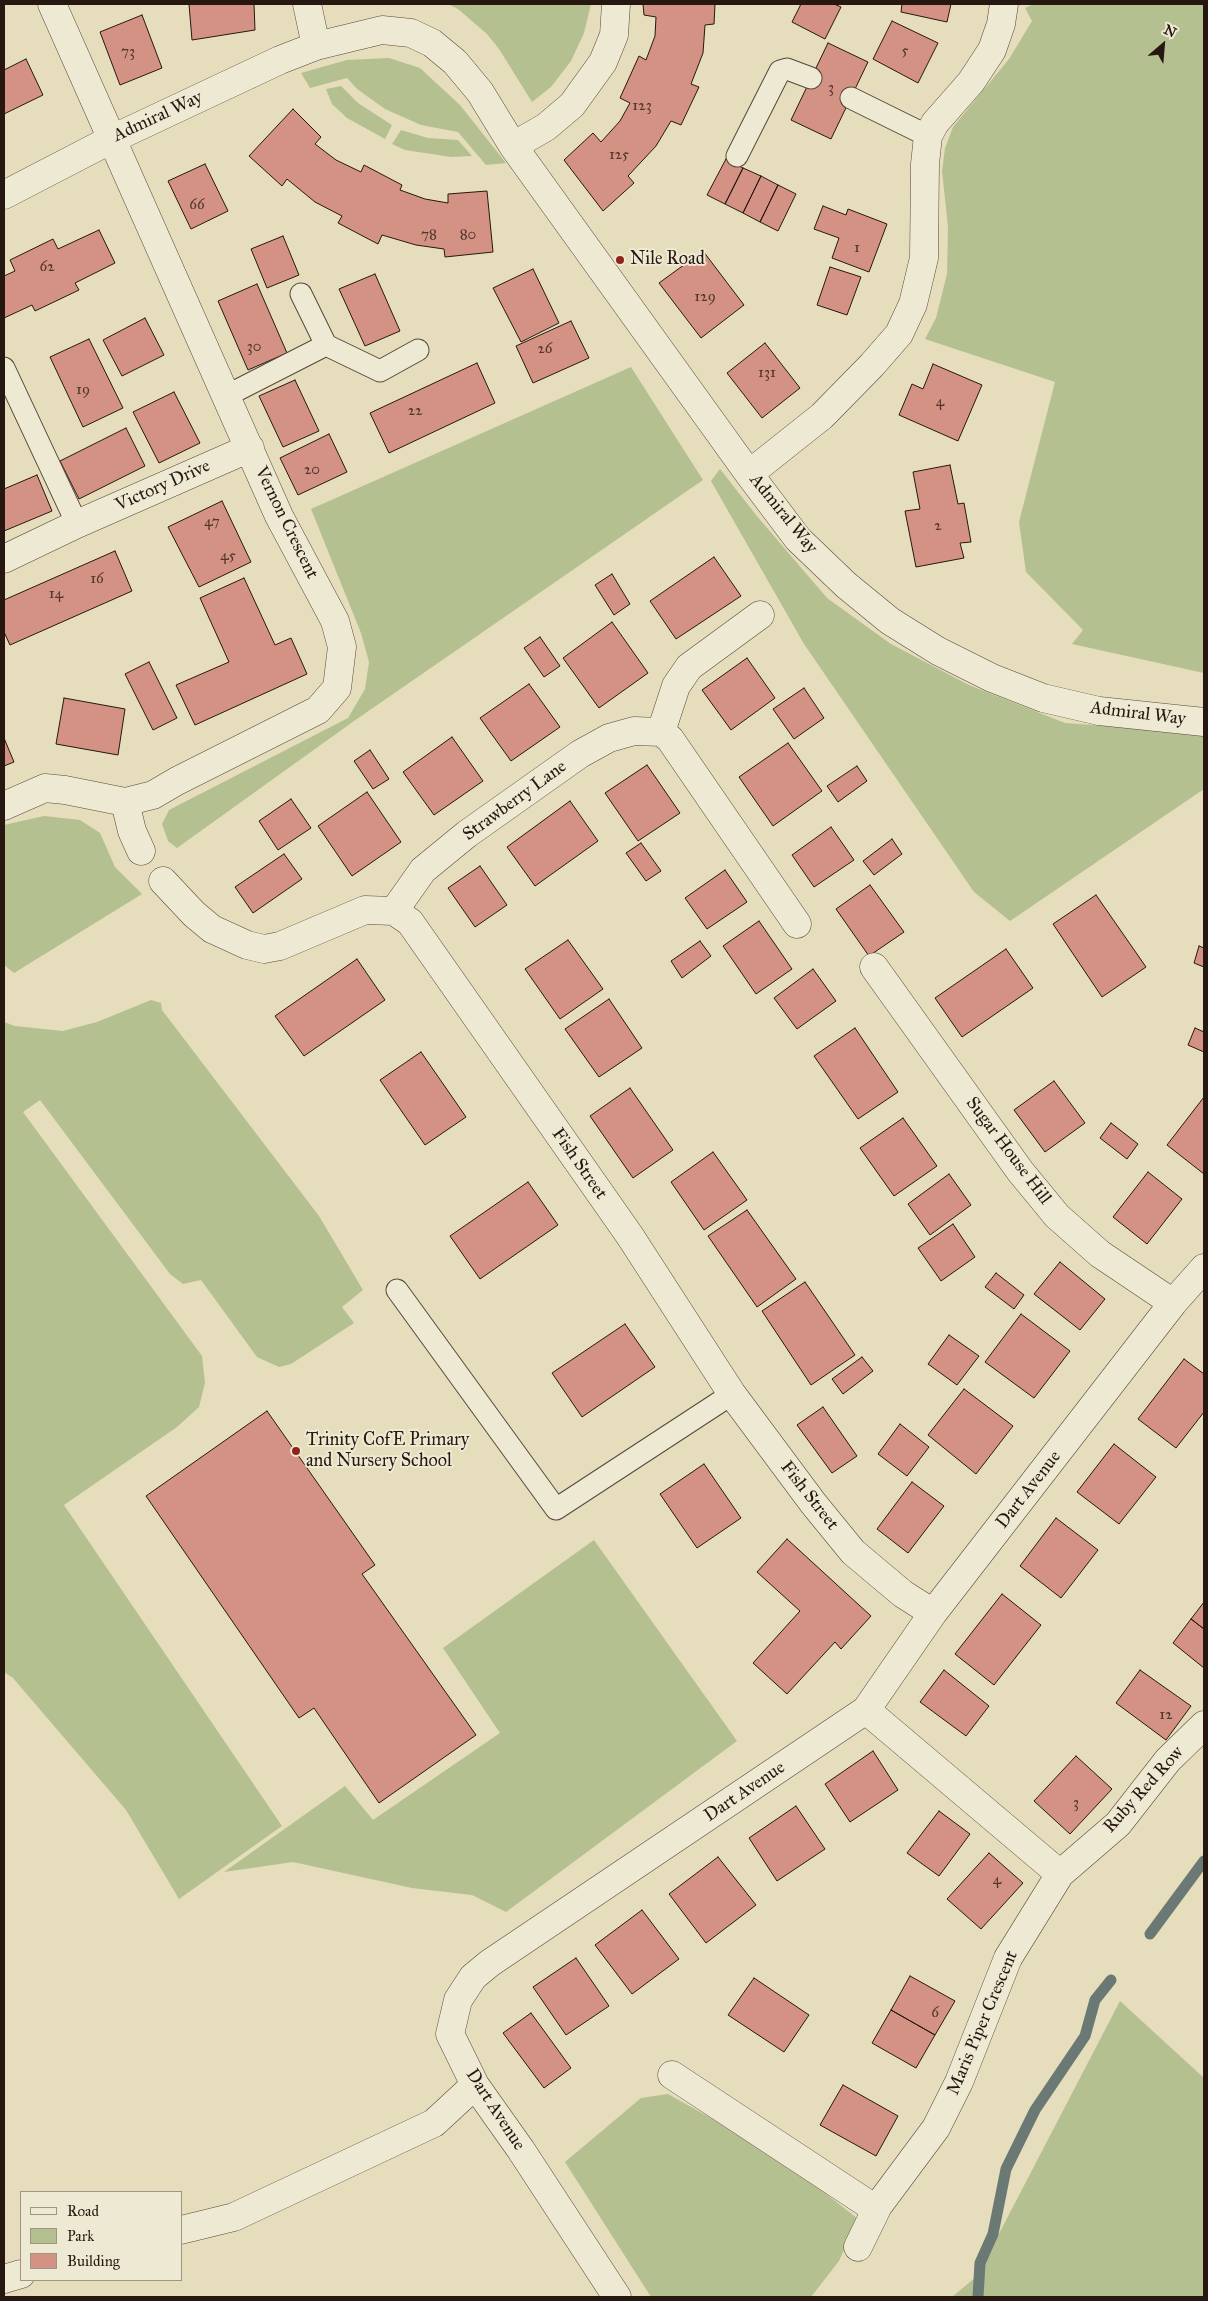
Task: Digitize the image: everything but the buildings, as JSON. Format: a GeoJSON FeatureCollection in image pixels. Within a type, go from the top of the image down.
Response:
{"type":"FeatureCollection","features":[{"type":"Feature","properties":{"kind":"street","name":"Vernon Crescent"},"geometry":{"type":"LineString","coordinates":[[4,806],[45,788],[125,802],[153,795],[318,710],[337,688],[342,646],[335,621],[279,516],[52,4]]}},
{"type":"Feature","properties":{"kind":"street"},"geometry":{"type":"LineString","coordinates":[[307,4],[316,46]]}},
{"type":"Feature","properties":{"kind":"street"},"geometry":{"type":"LineString","coordinates":[[513,146],[546,127],[572,105],[603,62],[614,35],[616,4]]}},
{"type":"Feature","properties":{"kind":"street"},"geometry":{"type":"LineString","coordinates":[[749,474],[822,416],[872,365],[899,334],[913,304],[924,258],[925,164],[928,136],[935,123],[971,82],[992,50],[1001,24],[1004,4]]}},
{"type":"Feature","properties":{"kind":"street","name":"Admiral Way"},"geometry":{"type":"LineString","coordinates":[[4,194],[112,138],[280,60],[316,46],[382,30],[411,33],[432,43],[455,62],[480,92],[513,146],[749,474],[798,539],[846,585],[890,621],[938,652],[992,678],[1043,698],[1100,711],[1204,722]]}},
{"type":"Feature","properties":{"kind":"street","name":"Victory Drive"},"geometry":{"type":"LineString","coordinates":[[4,560],[77,524],[250,448]]}},
{"type":"Feature","properties":{"kind":"street"},"geometry":{"type":"LineString","coordinates":[[760,616],[689,667],[676,686],[661,732],[670,739],[797,924]]}},
{"type":"Feature","properties":{"kind":"street","name":"Strawberry Lane"},"geometry":{"type":"LineString","coordinates":[[394,910],[423,870],[468,834],[580,754],[609,738],[634,731],[661,732]]}},
{"type":"Feature","properties":{"kind":"street"},"geometry":{"type":"LineString","coordinates":[[125,802],[132,830],[141,851]]}},
{"type":"Feature","properties":{"kind":"street"},"geometry":{"type":"LineString","coordinates":[[163,881],[194,914],[212,929],[247,945],[264,949],[280,946],[366,910],[394,910]]}},
{"type":"Feature","properties":{"kind":"street","name":"Fish Street"},"geometry":{"type":"LineString","coordinates":[[394,910],[410,922],[619,1220],[732,1394],[813,1503],[853,1552],[903,1594],[934,1613]]}},
{"type":"Feature","properties":{"kind":"street","name":"Sugar House Hill"},"geometry":{"type":"LineString","coordinates":[[874,967],[1020,1171],[1057,1216],[1100,1254],[1173,1303]]}},
{"type":"Feature","properties":{"kind":"street","name":"Dart Avenue"},"geometry":{"type":"LineString","coordinates":[[617,2297],[521,2150],[475,2086],[450,2034],[458,2000],[473,1977],[490,1963],[866,1710],[934,1613],[1173,1303],[1204,1268]]}},
{"type":"Feature","properties":{"kind":"street"},"geometry":{"type":"LineString","coordinates":[[866,1710],[1060,1874]]}},
{"type":"Feature","properties":{"kind":"street","name":"Ruby Red Row"},"geometry":{"type":"LineString","coordinates":[[1060,1874],[1118,1824],[1168,1760],[1204,1725]]}},
{"type":"Feature","properties":{"kind":"street","name":"Maris Piper Crescent"},"geometry":{"type":"LineString","coordinates":[[858,2247],[878,2206],[936,2128],[959,2082],[1008,1958],[1060,1874]]}},
{"type":"Feature","properties":{"kind":"street"},"geometry":{"type":"LineString","coordinates":[[672,2075],[868,2204],[878,2206]]}},
{"type":"Feature","properties":{"kind":"street"},"geometry":{"type":"LineString","coordinates":[[182,2230],[234,2218],[434,2123],[475,2086]]}},
{"type":"Feature","properties":{"kind":"street"},"geometry":{"type":"LineString","coordinates":[[4,2279],[20,2274]]}},
{"type":"Feature","properties":{"kind":"lane"},"geometry":{"type":"LineString","coordinates":[[737,156],[780,71],[787,69],[811,78]]}},
{"type":"Feature","properties":{"kind":"lane"},"geometry":{"type":"LineString","coordinates":[[851,98],[928,136]]}},
{"type":"Feature","properties":{"kind":"lane"},"geometry":{"type":"LineString","coordinates":[[300,294],[326,345],[380,371],[418,350]]}},
{"type":"Feature","properties":{"kind":"lane"},"geometry":{"type":"LineString","coordinates":[[226,396],[326,345]]}},
{"type":"Feature","properties":{"kind":"lane"},"geometry":{"type":"LineString","coordinates":[[4,368],[77,524]]}},
{"type":"Feature","properties":{"kind":"lane"},"geometry":{"type":"LineString","coordinates":[[397,1290],[556,1509],[732,1394]]}},
{"type":"Feature","properties":{"kind":"green space"},"geometry":{"type":"Polygon","coordinates":[[[448,4],[591,4],[584,33],[571,61],[551,87],[532,102],[499,49],[487,34],[458,9],[448,4]]]}},
{"type":"Feature","properties":{"kind":"green space"},"geometry":{"type":"Polygon","coordinates":[[[1034,4],[1204,4],[1204,673],[1072,644],[1083,630],[1026,572],[1019,522],[1055,382],[925,339],[936,318],[947,274],[948,227],[942,171],[945,148],[953,127],[1009,59],[1032,21],[1025,8],[1034,4]]]}},
{"type":"Feature","properties":{"kind":"green space"},"geometry":{"type":"Polygon","coordinates":[[[389,58],[420,68],[460,105],[506,163],[486,165],[458,132],[421,125],[385,109],[357,89],[347,78],[310,88],[301,73],[347,60],[389,58]]]}},
{"type":"Feature","properties":{"kind":"green space"},"geometry":{"type":"Polygon","coordinates":[[[341,86],[358,103],[392,125],[385,139],[347,118],[332,104],[326,89],[341,86]]]}},
{"type":"Feature","properties":{"kind":"green space"},"geometry":{"type":"Polygon","coordinates":[[[401,130],[428,138],[458,140],[472,156],[451,157],[405,150],[392,144],[401,130]]]}},
{"type":"Feature","properties":{"kind":"green space"},"geometry":{"type":"Polygon","coordinates":[[[631,367],[703,480],[354,721],[177,848],[168,841],[162,824],[169,810],[348,718],[365,689],[369,662],[361,633],[311,509],[631,367]]]}},
{"type":"Feature","properties":{"kind":"green space"},"geometry":{"type":"Polygon","coordinates":[[[720,469],[756,515],[827,598],[891,644],[969,685],[1065,723],[1204,733],[1204,789],[1010,921],[974,892],[804,644],[711,481],[720,469]]]}},
{"type":"Feature","properties":{"kind":"green space"},"geometry":{"type":"Polygon","coordinates":[[[44,816],[80,820],[100,833],[115,867],[142,894],[14,973],[4,965],[4,825],[44,816]]]}},
{"type":"Feature","properties":{"kind":"green space"},"geometry":{"type":"Polygon","coordinates":[[[151,1000],[161,1003],[162,1010],[319,1216],[363,1290],[342,1307],[354,1323],[291,1364],[279,1367],[257,1357],[201,1280],[183,1284],[170,1274],[40,1100],[23,1112],[202,1356],[205,1383],[199,1407],[177,1427],[64,1505],[282,1826],[179,1899],[126,1810],[13,1678],[4,1672],[4,1022],[15,1026],[63,1031],[97,1022],[151,1000]]]}},
{"type":"Feature","properties":{"kind":"green space"},"geometry":{"type":"Polygon","coordinates":[[[594,1540],[737,1741],[506,1912],[472,1895],[412,1888],[293,1862],[224,1872],[345,1786],[373,1820],[500,1733],[443,1648],[594,1540]]]}},
{"type":"Feature","properties":{"kind":"green space"},"geometry":{"type":"Polygon","coordinates":[[[1120,2001],[1204,2078],[1204,2297],[952,2297],[977,2276],[1120,2001]]]}},
{"type":"Feature","properties":{"kind":"green space"},"geometry":{"type":"Polygon","coordinates":[[[668,2094],[718,2122],[801,2174],[858,2219],[839,2261],[811,2297],[651,2297],[565,2162],[641,2098],[668,2094]]]}},
{"type":"Feature","properties":{"kind":"waterway"},"geometry":{"type":"LineString","coordinates":[[1150,1934],[1204,1861]]}},
{"type":"Feature","properties":{"kind":"waterway"},"geometry":{"type":"LineString","coordinates":[[978,2297],[980,2263],[993,2234],[1006,2169],[1035,2110],[1085,2036],[1095,2000],[1111,1980]]}},
{"type":"Feature","properties":{"kind":"place","name":"Nile Road"},"geometry":{"type":"Point","coordinates":[620,260]}},
{"type":"Feature","properties":{"kind":"place","name":"Trinity CofE Primary and Nursery School"},"geometry":{"type":"Point","coordinates":[296,1451]}}]}
